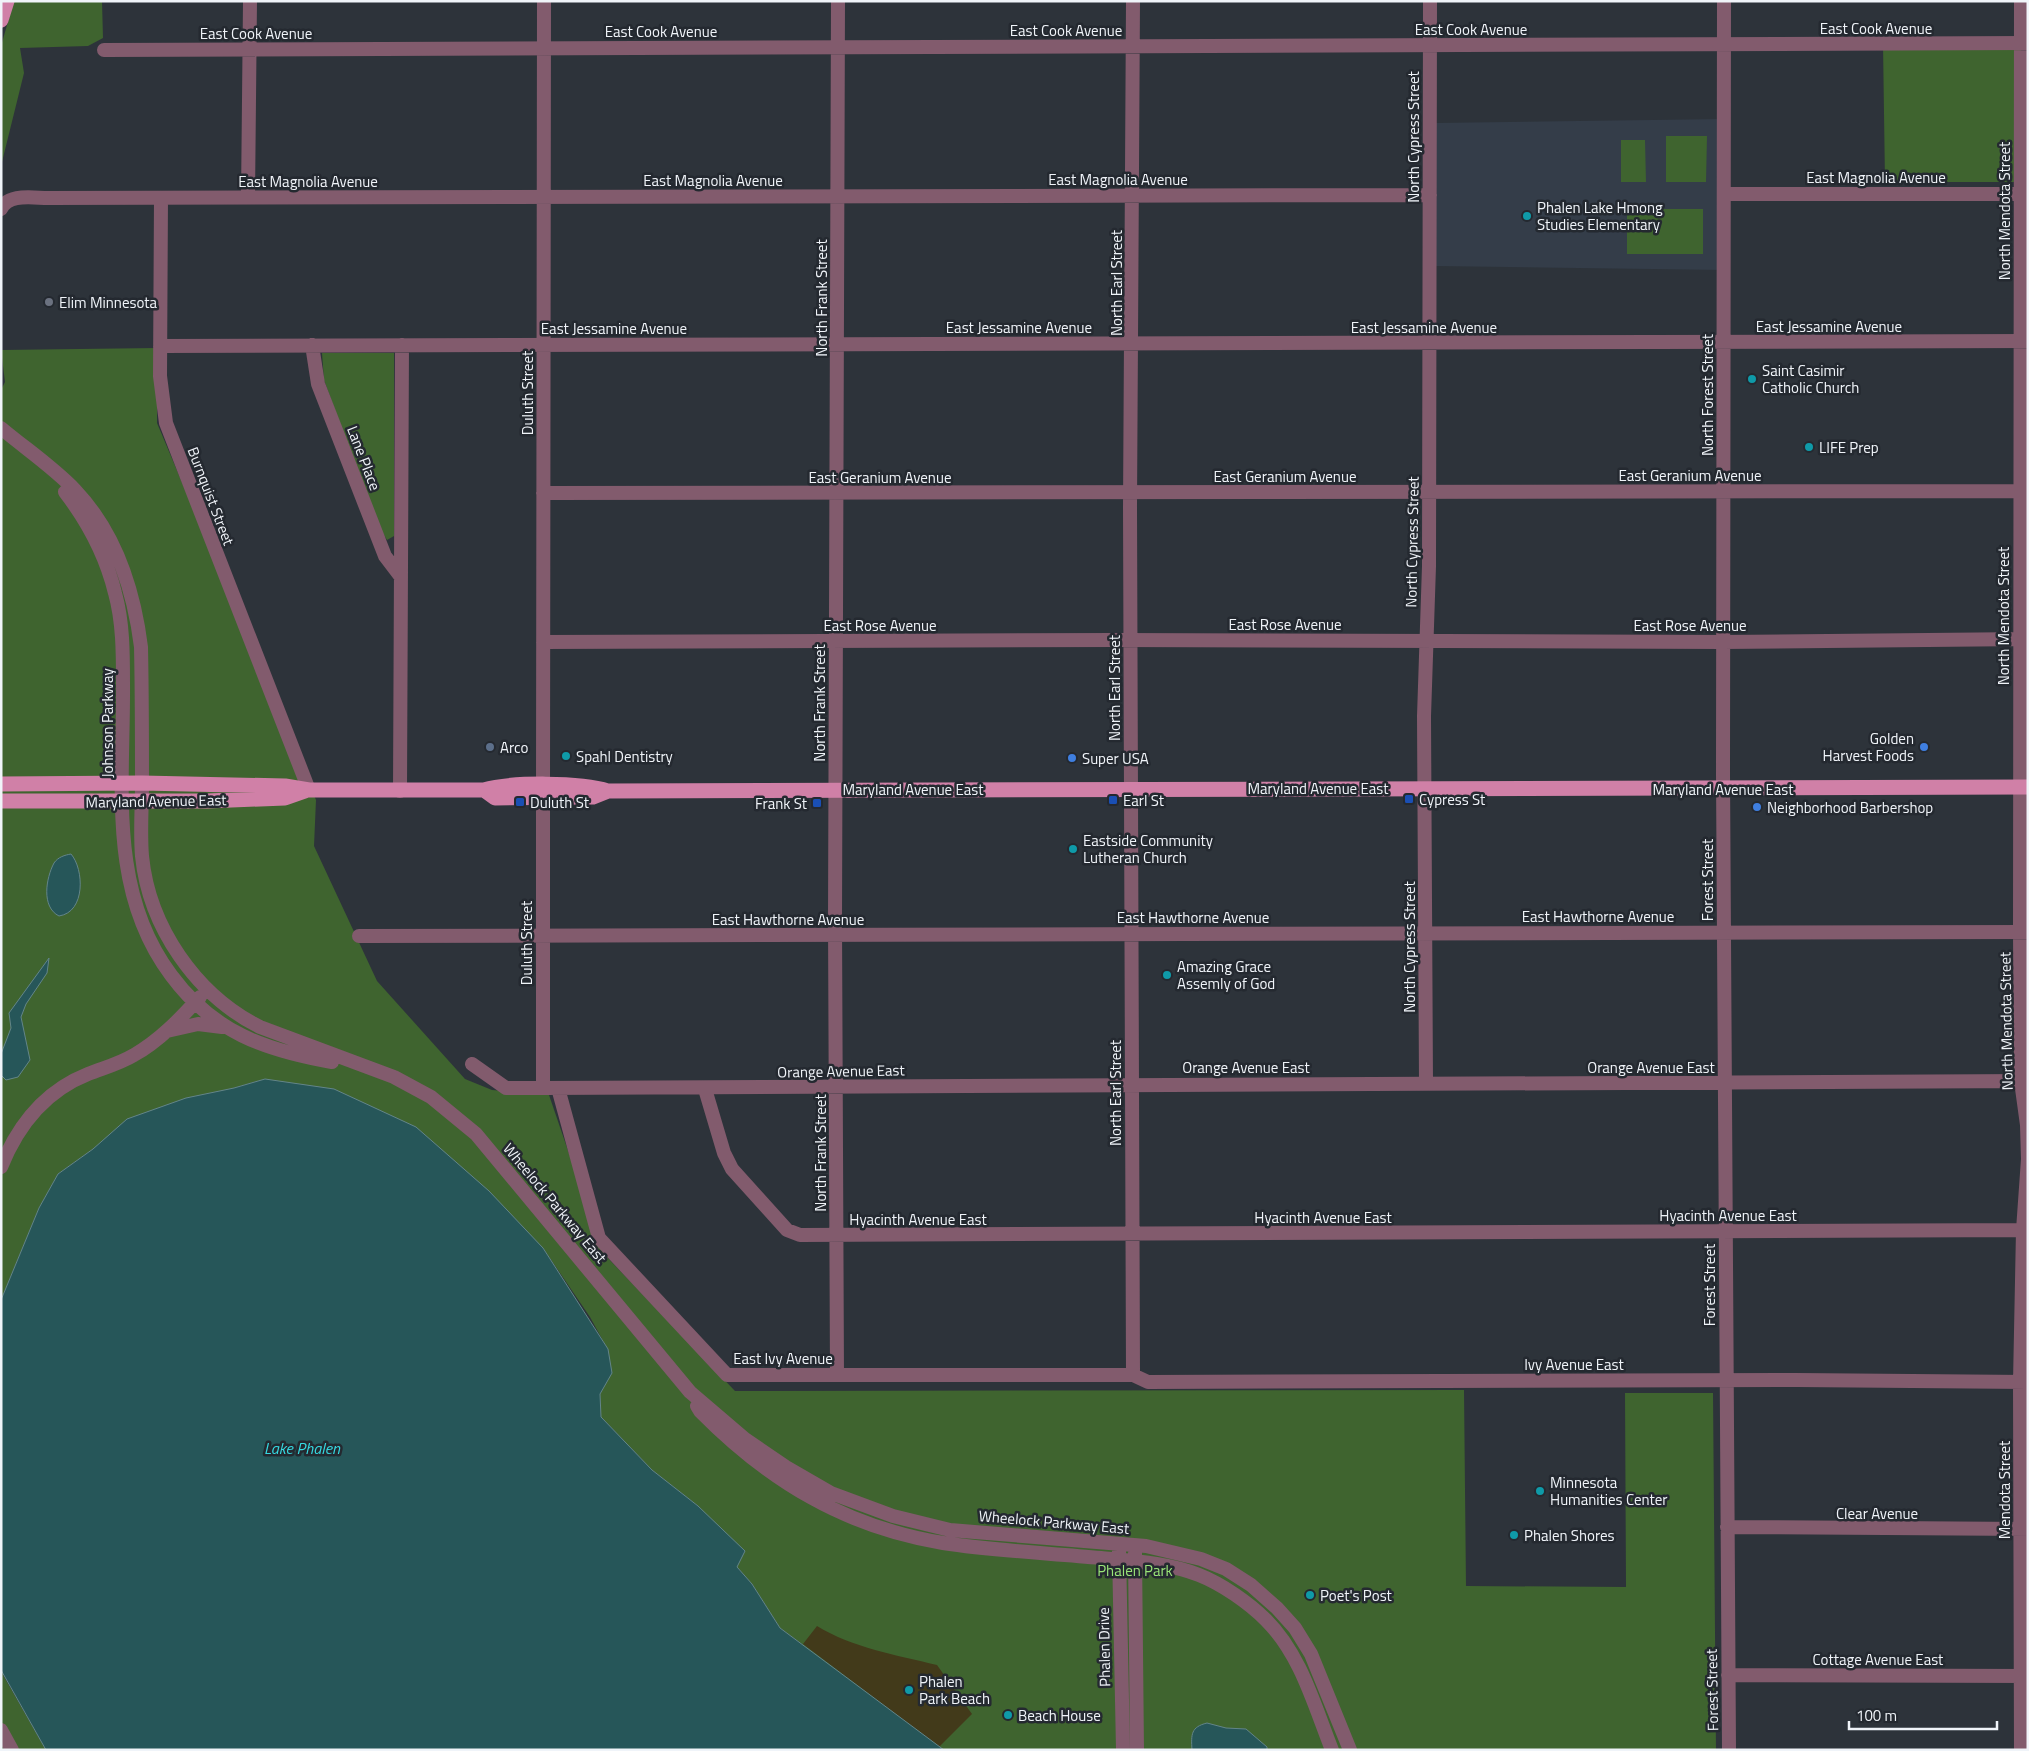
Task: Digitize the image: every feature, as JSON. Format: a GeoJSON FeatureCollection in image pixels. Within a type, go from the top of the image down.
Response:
{"type":"FeatureCollection","features":[{"type":"Feature","properties":{"kind":"main road"},"geometry":{"type":"LineString","coordinates":[[1,20],[7,1]]}},
{"type":"Feature","properties":{"kind":"main road","name":"Maryland Avenue East"},"geometry":{"type":"LineString","coordinates":[[1,784],[142,783],[284,786],[309,790],[400,791],[484,790],[496,786],[543,791],[594,786],[608,790],[2023,787]]}},
{"type":"Feature","properties":{"kind":"main road","name":"Maryland Avenue East"},"geometry":{"type":"LineString","coordinates":[[1,801],[142,802],[285,798],[309,790]]}},
{"type":"Feature","properties":{"kind":"street"},"geometry":{"type":"LineString","coordinates":[[248,197],[250,1]]}},
{"type":"Feature","properties":{"kind":"street","name":"Duluth Street"},"geometry":{"type":"LineString","coordinates":[[543,1088],[544,1]]}},
{"type":"Feature","properties":{"kind":"street","name":"North Frank Street"},"geometry":{"type":"LineString","coordinates":[[837,1375],[835,790],[838,1]]}},
{"type":"Feature","properties":{"kind":"street","name":"North Earl Street"},"geometry":{"type":"LineString","coordinates":[[1128,1375],[1132,1234],[1130,493],[1133,1]]}},
{"type":"Feature","properties":{"kind":"street","name":"North Cypress Street"},"geometry":{"type":"LineString","coordinates":[[1426,1083],[1425,788],[1429,492],[1430,1]]}},
{"type":"Feature","properties":{"kind":"street","name":"North Forest Street"},"geometry":{"type":"LineString","coordinates":[[1723,789],[1724,1]]}},
{"type":"Feature","properties":{"kind":"street","name":"North Mendota Street"},"geometry":{"type":"LineString","coordinates":[[2021,1],[2024,43],[2023,787],[2025,1081],[2028,1159],[2025,1230]]}},
{"type":"Feature","properties":{"kind":"street","name":"East Cook Avenue"},"geometry":{"type":"LineString","coordinates":[[104,50],[2024,43]]}},
{"type":"Feature","properties":{"kind":"street","name":"East Magnolia Avenue"},"geometry":{"type":"LineString","coordinates":[[1724,194],[2024,194]]}},
{"type":"Feature","properties":{"kind":"street","name":"East Magnolia Avenue"},"geometry":{"type":"LineString","coordinates":[[1,209],[5,202],[11,198],[1430,195]]}},
{"type":"Feature","properties":{"kind":"street","name":"Burnquist Street"},"geometry":{"type":"LineString","coordinates":[[160,198],[161,400],[166,423],[309,790]]}},
{"type":"Feature","properties":{"kind":"street","name":"East Jessamine Avenue"},"geometry":{"type":"LineString","coordinates":[[160,346],[2024,341]]}},
{"type":"Feature","properties":{"kind":"street","name":"Lane Place"},"geometry":{"type":"LineString","coordinates":[[312,345],[318,384],[385,556],[401,577]]}},
{"type":"Feature","properties":{"kind":"street","name":"Lane Place"},"geometry":{"type":"LineString","coordinates":[[400,791],[402,345]]}},
{"type":"Feature","properties":{"kind":"street","name":"Johnson Parkway"},"geometry":{"type":"LineString","coordinates":[[1,428],[59,474],[92,511],[107,534],[124,573],[138,621],[141,647],[142,855],[153,902],[174,948],[208,989]]}},
{"type":"Feature","properties":{"kind":"street","name":"Johnson Parkway"},"geometry":{"type":"LineString","coordinates":[[28,451],[81,513],[104,558],[115,593],[122,654],[125,862],[138,916],[162,964],[194,1003]]}},
{"type":"Feature","properties":{"kind":"street","name":"East Geranium Avenue"},"geometry":{"type":"LineString","coordinates":[[543,493],[2024,490]]}},
{"type":"Feature","properties":{"kind":"street","name":"East Rose Avenue"},"geometry":{"type":"LineString","coordinates":[[543,642],[1131,640],[1723,642],[2024,639]]}},
{"type":"Feature","properties":{"kind":"street","name":"Forest Street"},"geometry":{"type":"LineString","coordinates":[[1723,789],[1728,1750]]}},
{"type":"Feature","properties":{"kind":"street","name":"East Hawthorne Avenue"},"geometry":{"type":"LineString","coordinates":[[358,936],[2024,932]]}},
{"type":"Feature","properties":{"kind":"street"},"geometry":{"type":"LineString","coordinates":[[1,1167],[19,1130],[46,1099],[71,1082],[132,1056],[166,1031],[208,989]]}},
{"type":"Feature","properties":{"kind":"street","name":"Wheelock Parkway East"},"geometry":{"type":"LineString","coordinates":[[208,989],[242,1018],[260,1027],[394,1077],[431,1097],[476,1134],[690,1392],[745,1438],[786,1467],[831,1493],[893,1516],[950,1530],[1135,1545],[1201,1559],[1226,1569],[1251,1585],[1277,1608],[1295,1628],[1311,1654],[1350,1750]]}},
{"type":"Feature","properties":{"kind":"street","name":"Wheelock Parkway East"},"geometry":{"type":"LineString","coordinates":[[194,1003],[225,1028],[274,1050],[367,1068]]}},
{"type":"Feature","properties":{"kind":"street"},"geometry":{"type":"LineString","coordinates":[[166,1031],[198,1024],[225,1028]]}},
{"type":"Feature","properties":{"kind":"street","name":"Orange Avenue East"},"geometry":{"type":"LineString","coordinates":[[472,1064],[506,1088],[705,1089],[1131,1084],[1724,1084],[2025,1081]]}},
{"type":"Feature","properties":{"kind":"street","name":"East Ivy Avenue"},"geometry":{"type":"LineString","coordinates":[[558,1088],[599,1238],[727,1375],[1128,1375]]}},
{"type":"Feature","properties":{"kind":"street","name":"Hyacinth Avenue East"},"geometry":{"type":"LineString","coordinates":[[705,1089],[724,1154],[729,1163],[774,1217],[787,1230],[800,1235],[2025,1230]]}},
{"type":"Feature","properties":{"kind":"street","name":"Mendota Street"},"geometry":{"type":"LineString","coordinates":[[2021,1750],[2024,1676],[2025,1230]]}},
{"type":"Feature","properties":{"kind":"street","name":"Ivy Avenue East"},"geometry":{"type":"LineString","coordinates":[[1128,1375],[1148,1382],[1726,1380],[2024,1383]]}},
{"type":"Feature","properties":{"kind":"street","name":"Wheelock Parkway East"},"geometry":{"type":"LineString","coordinates":[[690,1392],[700,1412],[734,1446],[799,1492],[852,1518],[942,1543],[1135,1561],[1177,1568],[1200,1575],[1247,1604],[1267,1620],[1297,1660],[1332,1750]]}},
{"type":"Feature","properties":{"kind":"street","name":"Clear Avenue"},"geometry":{"type":"LineString","coordinates":[[1727,1527],[2024,1529]]}},
{"type":"Feature","properties":{"kind":"street","name":"Phalen Drive"},"geometry":{"type":"LineString","coordinates":[[1119,1544],[1123,1750]]}},
{"type":"Feature","properties":{"kind":"street","name":"Phalen Drive"},"geometry":{"type":"LineString","coordinates":[[1135,1545],[1137,1750]]}},
{"type":"Feature","properties":{"kind":"street","name":"Cottage Avenue East"},"geometry":{"type":"LineString","coordinates":[[1728,1675],[2024,1676]]}},
{"type":"Feature","properties":{"kind":"street"},"geometry":{"type":"LineString","coordinates":[[1,1730],[12,1750]]}},
{"type":"Feature","properties":{"kind":"shaded area"},"geometry":{"type":"Polygon","coordinates":[[[1724,119],[1724,270],[1435,266],[1436,123],[1724,119]]]}},
{"type":"Feature","properties":{"kind":"green space"},"geometry":{"type":"Polygon","coordinates":[[[14,1],[102,1],[103,38],[88,46],[20,48],[24,73],[1,166],[1,46],[14,1]]]}},
{"type":"Feature","properties":{"kind":"green space"},"geometry":{"type":"Polygon","coordinates":[[[2021,43],[2020,182],[1885,182],[1883,44],[2021,43]]]}},
{"type":"Feature","properties":{"kind":"green space"},"geometry":{"type":"Polygon","coordinates":[[[1666,136],[1707,136],[1706,182],[1666,182],[1666,136]]]}},
{"type":"Feature","properties":{"kind":"green space"},"geometry":{"type":"Polygon","coordinates":[[[1621,140],[1645,140],[1646,182],[1621,182],[1621,140]]]}},
{"type":"Feature","properties":{"kind":"green space"},"geometry":{"type":"Polygon","coordinates":[[[1627,209],[1703,209],[1703,254],[1627,254],[1627,209]]]}},
{"type":"Feature","properties":{"kind":"green space","name":"Phalen Park"},"geometry":{"type":"Polygon","coordinates":[[[157,348],[157,423],[316,800],[314,846],[377,981],[465,1079],[492,1090],[549,1095],[603,1253],[735,1391],[1464,1390],[1466,1586],[1626,1587],[1625,1393],[1713,1393],[1716,1750],[944,1750],[780,1628],[752,1584],[737,1567],[698,1506],[652,1470],[601,1417],[600,1394],[611,1373],[608,1350],[590,1317],[543,1248],[265,1079],[234,1088],[93,1149],[58,1174],[39,1208],[1,1300],[1,390],[5,382],[1,350],[157,348]]]}},
{"type":"Feature","properties":{"kind":"green space"},"geometry":{"type":"Polygon","coordinates":[[[322,353],[394,353],[394,536],[387,540],[377,524],[324,380],[322,353]]]}},
{"type":"Feature","properties":{"kind":"green space"},"geometry":{"type":"Polygon","coordinates":[[[1,1670],[3,1675],[46,1750],[1,1750],[1,1670]]]}},
{"type":"Feature","properties":{"kind":"sand","name":"Phalen Park Beach"},"geometry":{"type":"Polygon","coordinates":[[[817,1626],[831,1634],[860,1645],[937,1665],[972,1714],[939,1747],[803,1644],[817,1626]]]}},
{"type":"Feature","properties":{"kind":"water"},"geometry":{"type":"Polygon","coordinates":[[[71,854],[78,869],[80,889],[74,907],[68,913],[59,916],[49,906],[47,884],[54,863],[62,857],[71,854]]]}},
{"type":"Feature","properties":{"kind":"water"},"geometry":{"type":"Polygon","coordinates":[[[49,958],[47,973],[26,1004],[21,1017],[30,1060],[18,1077],[6,1080],[1,1075],[1,1054],[11,1028],[9,1013],[49,958]]]}},
{"type":"Feature","properties":{"kind":"water","name":"Lake Phalen"},"geometry":{"type":"Polygon","coordinates":[[[265,1079],[334,1089],[416,1127],[489,1191],[543,1248],[608,1349],[612,1373],[600,1394],[601,1417],[652,1470],[698,1506],[745,1551],[737,1567],[752,1584],[780,1628],[944,1750],[46,1750],[1,1670],[1,1300],[39,1208],[58,1174],[93,1149],[127,1119],[186,1098],[234,1088],[265,1079]]]}},
{"type":"Feature","properties":{"kind":"water"},"geometry":{"type":"Polygon","coordinates":[[[1207,1723],[1226,1728],[1246,1729],[1267,1747],[1267,1750],[1192,1750],[1193,1732],[1198,1727],[1207,1723]]]}},
{"type":"Feature","properties":{"kind":"place","name":"Phalen Lake Hmong Studies Elementary"},"geometry":{"type":"Point","coordinates":[1527,216]}},
{"type":"Feature","properties":{"kind":"place","name":"Elim Minnesota"},"geometry":{"type":"Point","coordinates":[49,302]}},
{"type":"Feature","properties":{"kind":"place","name":"Saint Casimir Catholic Church"},"geometry":{"type":"Point","coordinates":[1752,379]}},
{"type":"Feature","properties":{"kind":"place","name":"LIFE Prep"},"geometry":{"type":"Point","coordinates":[1809,447]}},
{"type":"Feature","properties":{"kind":"place","name":"Arco"},"geometry":{"type":"Point","coordinates":[490,747]}},
{"type":"Feature","properties":{"kind":"place","name":"Golden Harvest Foods"},"geometry":{"type":"Point","coordinates":[1924,747]}},
{"type":"Feature","properties":{"kind":"place","name":"Spahl Dentistry"},"geometry":{"type":"Point","coordinates":[566,756]}},
{"type":"Feature","properties":{"kind":"place","name":"Super USA"},"geometry":{"type":"Point","coordinates":[1072,758]}},
{"type":"Feature","properties":{"kind":"place","name":"Cypress St"},"geometry":{"type":"Point","coordinates":[1409,799]}},
{"type":"Feature","properties":{"kind":"place","name":"Earl St"},"geometry":{"type":"Point","coordinates":[1113,800]}},
{"type":"Feature","properties":{"kind":"place","name":"Duluth St"},"geometry":{"type":"Point","coordinates":[520,802]}},
{"type":"Feature","properties":{"kind":"place","name":"Frank St"},"geometry":{"type":"Point","coordinates":[817,803]}},
{"type":"Feature","properties":{"kind":"place","name":"Neighborhood Barbershop"},"geometry":{"type":"Point","coordinates":[1757,807]}},
{"type":"Feature","properties":{"kind":"place","name":"Eastside Community Lutheran Church"},"geometry":{"type":"Point","coordinates":[1073,849]}},
{"type":"Feature","properties":{"kind":"place","name":"Amazing Grace Assemly of God"},"geometry":{"type":"Point","coordinates":[1167,975]}},
{"type":"Feature","properties":{"kind":"place","name":"Minnesota Humanities Center"},"geometry":{"type":"Point","coordinates":[1540,1491]}},
{"type":"Feature","properties":{"kind":"place","name":"Phalen Shores"},"geometry":{"type":"Point","coordinates":[1514,1535]}},
{"type":"Feature","properties":{"kind":"place","name":"Poet's Post"},"geometry":{"type":"Point","coordinates":[1310,1595]}},
{"type":"Feature","properties":{"kind":"place","name":"Phalen Park Beach"},"geometry":{"type":"Point","coordinates":[909,1690]}},
{"type":"Feature","properties":{"kind":"place","name":"Beach House"},"geometry":{"type":"Point","coordinates":[1008,1715]}}]}
